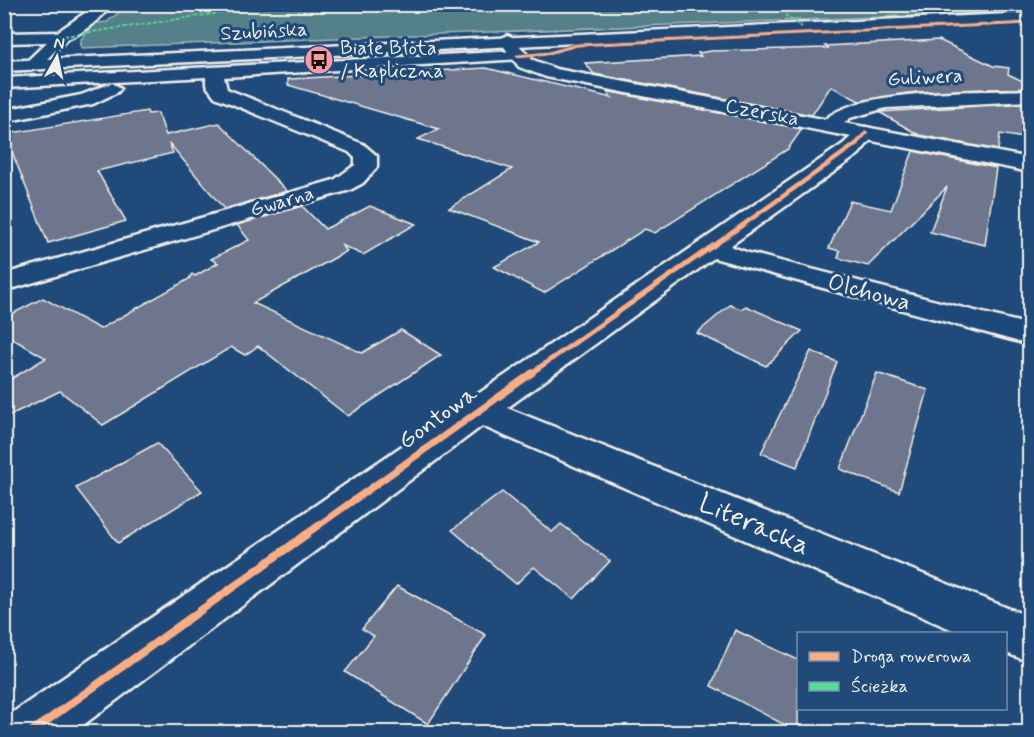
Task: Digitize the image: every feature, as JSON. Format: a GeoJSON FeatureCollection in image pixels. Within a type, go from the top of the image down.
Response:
{"type":"FeatureCollection","features":[{"type":"Feature","properties":{"kind":"street"},"geometry":{"type":"LineString","coordinates":[[4,38],[58,37],[74,30],[107,4]]}},
{"type":"Feature","properties":{"kind":"street","name":"Szubińska"},"geometry":{"type":"LineString","coordinates":[[4,83],[512,48],[1029,17]]}},
{"type":"Feature","properties":{"kind":"street"},"geometry":{"type":"LineString","coordinates":[[31,65],[61,39],[58,37]]}},
{"type":"Feature","properties":{"kind":"street","name":"Szubińska"},"geometry":{"type":"LineString","coordinates":[[4,66],[512,48]]}},
{"type":"Feature","properties":{"kind":"street","name":"Czerska"},"geometry":{"type":"LineString","coordinates":[[512,48],[525,63],[552,73],[1029,165]]}},
{"type":"Feature","properties":{"kind":"street","name":"Gwarna"},"geometry":{"type":"LineString","coordinates":[[4,283],[342,185],[355,178],[366,167],[366,156],[356,148],[221,93],[215,86],[214,79],[218,70]]}},
{"type":"Feature","properties":{"kind":"street"},"geometry":{"type":"LineString","coordinates":[[4,117],[86,100],[106,92],[118,84],[123,76]]}},
{"type":"Feature","properties":{"kind":"street","name":"Guliwera"},"geometry":{"type":"LineString","coordinates":[[830,125],[843,114],[885,102],[1029,95]]}},
{"type":"Feature","properties":{"kind":"street","name":"Gontowa"},"geometry":{"type":"LineString","coordinates":[[31,732],[479,410],[851,149],[866,133]]}},
{"type":"Feature","properties":{"kind":"street","name":"Olchowa"},"geometry":{"type":"LineString","coordinates":[[709,247],[739,259],[1029,335]]}},
{"type":"Feature","properties":{"kind":"street","name":"Literacka"},"geometry":{"type":"LineString","coordinates":[[479,410],[1029,640]]}},
{"type":"Feature","properties":{"kind":"green space"},"geometry":{"type":"Polygon","coordinates":[[[1029,4],[1030,11],[81,48],[81,39],[96,23],[107,22],[128,5],[1029,4]]]}},
{"type":"Feature","properties":{"kind":"building"},"geometry":{"type":"Polygon","coordinates":[[[939,40],[993,66],[1009,68],[1008,74],[1029,84],[1029,88],[917,92],[859,101],[831,86],[812,115],[594,74],[585,63],[701,56],[698,53],[711,51],[828,48],[825,46],[939,40]]]}},
{"type":"Feature","properties":{"kind":"building"},"geometry":{"type":"Polygon","coordinates":[[[486,68],[612,98],[606,91],[802,129],[788,149],[655,233],[645,229],[544,293],[494,267],[539,242],[449,208],[512,169],[418,139],[439,129],[288,85],[288,79],[486,68]]]}},
{"type":"Feature","properties":{"kind":"building"},"geometry":{"type":"Polygon","coordinates":[[[1029,103],[1029,139],[1000,134],[998,150],[919,135],[879,112],[1029,103]]]}},
{"type":"Feature","properties":{"kind":"building"},"geometry":{"type":"Polygon","coordinates":[[[147,111],[148,114],[158,113],[166,135],[219,123],[287,191],[224,209],[169,143],[173,153],[97,171],[126,221],[48,243],[5,134],[147,111]]]}},
{"type":"Feature","properties":{"kind":"building"},"geometry":{"type":"Polygon","coordinates":[[[913,151],[996,168],[985,245],[930,232],[947,187],[868,266],[838,258],[840,251],[829,248],[850,201],[891,210],[913,151]]]}},
{"type":"Feature","properties":{"kind":"building"},"geometry":{"type":"Polygon","coordinates":[[[302,206],[325,229],[370,206],[416,224],[363,255],[341,245],[347,251],[253,303],[362,353],[401,330],[441,355],[348,416],[258,346],[245,355],[231,347],[103,425],[60,391],[4,418],[4,383],[46,358],[4,334],[4,318],[43,298],[100,329],[189,279],[192,274],[195,276],[218,263],[211,259],[249,240],[237,225],[302,206]]]}},
{"type":"Feature","properties":{"kind":"building"},"geometry":{"type":"Polygon","coordinates":[[[730,305],[741,309],[746,306],[802,331],[766,366],[697,333],[730,305]]]}},
{"type":"Feature","properties":{"kind":"building"},"geometry":{"type":"Polygon","coordinates":[[[811,351],[837,362],[797,467],[761,453],[811,351]]]}},
{"type":"Feature","properties":{"kind":"building"},"geometry":{"type":"Polygon","coordinates":[[[877,373],[928,390],[899,492],[840,469],[877,373]]]}},
{"type":"Feature","properties":{"kind":"building"},"geometry":{"type":"Polygon","coordinates":[[[157,443],[202,491],[118,543],[76,488],[157,443]]]}},
{"type":"Feature","properties":{"kind":"building"},"geometry":{"type":"Polygon","coordinates":[[[502,492],[552,532],[561,524],[610,561],[574,599],[534,567],[516,584],[452,530],[502,492]]]}},
{"type":"Feature","properties":{"kind":"building"},"geometry":{"type":"Polygon","coordinates":[[[397,586],[486,635],[428,724],[345,672],[374,636],[362,629],[397,586]]]}},
{"type":"Feature","properties":{"kind":"building"},"geometry":{"type":"Polygon","coordinates":[[[735,630],[797,660],[798,732],[711,686],[735,630]]]}},
{"type":"Feature","properties":{"kind":"marked path"},"geometry":{"type":"LineString","coordinates":[[58,37],[280,4]]}},
{"type":"Feature","properties":{"kind":"marked path"},"geometry":{"type":"LineString","coordinates":[[780,4],[787,17],[802,27]]}},
{"type":"Feature","properties":{"kind":"cycle path"},"geometry":{"type":"LineString","coordinates":[[517,56],[549,53],[577,45],[1030,23]]}},
{"type":"Feature","properties":{"kind":"cycle path"},"geometry":{"type":"LineString","coordinates":[[31,732],[479,410],[851,149],[866,133]]}},
{"type":"Feature","properties":{"kind":"place","name":"Białe Błota / Kapliczna"},"geometry":{"type":"Point","coordinates":[319,60]}}]}
